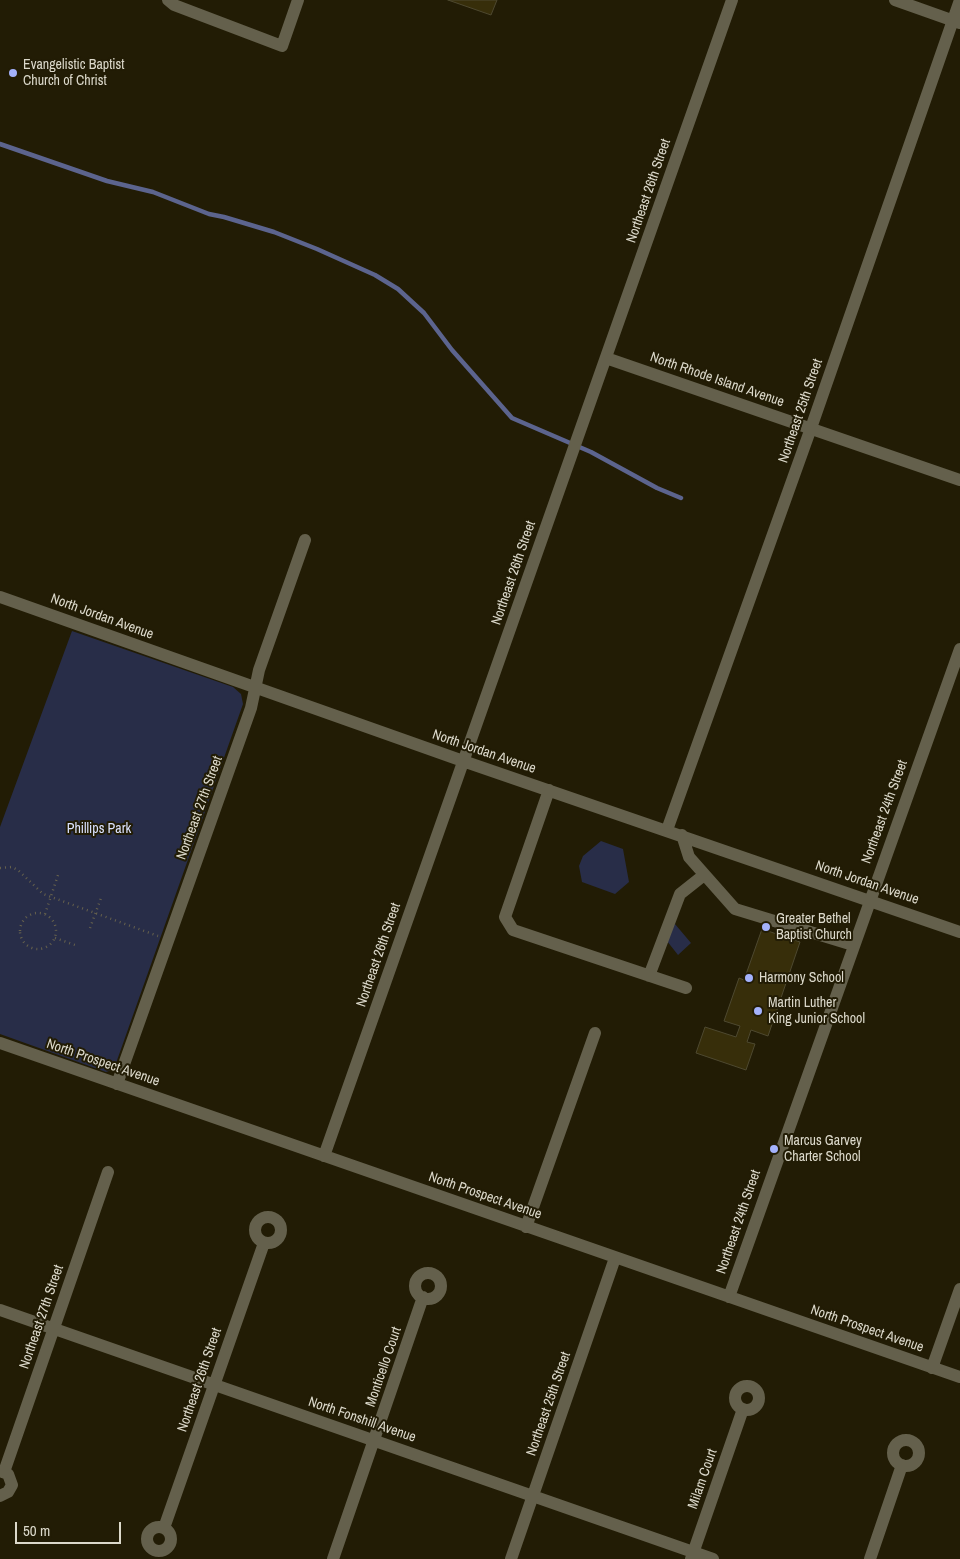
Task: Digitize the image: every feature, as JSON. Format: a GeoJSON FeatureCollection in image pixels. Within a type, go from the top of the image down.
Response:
{"type":"FeatureCollection","features":[{"type":"Feature","properties":{"kind":"street"},"geometry":{"type":"LineString","coordinates":[[168,0],[174,6],[282,46],[298,0]]}},
{"type":"Feature","properties":{"kind":"street","name":"Northeast 26th Street"},"geometry":{"type":"LineString","coordinates":[[324,1156],[732,0]]}},
{"type":"Feature","properties":{"kind":"street"},"geometry":{"type":"LineString","coordinates":[[894,0],[956,22]]}},
{"type":"Feature","properties":{"kind":"street","name":"Northeast 25th Street"},"geometry":{"type":"LineString","coordinates":[[667,830],[956,22],[960,0]]}},
{"type":"Feature","properties":{"kind":"street","name":"North Rhode Island Avenue"},"geometry":{"type":"LineString","coordinates":[[606,358],[960,480]]}},
{"type":"Feature","properties":{"kind":"street","name":"Northeast 27th Street"},"geometry":{"type":"LineString","coordinates":[[117,1084],[251,708],[259,670],[305,540]]}},
{"type":"Feature","properties":{"kind":"street","name":"North Jordan Avenue"},"geometry":{"type":"LineString","coordinates":[[0,597],[463,761],[869,899],[960,932]]}},
{"type":"Feature","properties":{"kind":"street","name":"Northeast 24th Street"},"geometry":{"type":"LineString","coordinates":[[729,1297],[869,899],[960,649]]}},
{"type":"Feature","properties":{"kind":"street"},"geometry":{"type":"LineString","coordinates":[[549,790],[505,917],[513,930],[686,988]]}},
{"type":"Feature","properties":{"kind":"street"},"geometry":{"type":"LineString","coordinates":[[682,835],[689,857],[735,909],[853,945]]}},
{"type":"Feature","properties":{"kind":"street"},"geometry":{"type":"LineString","coordinates":[[649,976],[680,894],[704,875]]}},
{"type":"Feature","properties":{"kind":"street"},"geometry":{"type":"LineString","coordinates":[[526,1227],[595,1033]]}},
{"type":"Feature","properties":{"kind":"street","name":"North Prospect Avenue"},"geometry":{"type":"LineString","coordinates":[[0,1043],[960,1377]]}},
{"type":"Feature","properties":{"kind":"street","name":"Northeast 27th Street"},"geometry":{"type":"LineString","coordinates":[[0,1496],[8,1492],[12,1485],[11,1477],[2,1471],[54,1329],[108,1172]]}},
{"type":"Feature","properties":{"kind":"street","name":"Northeast 26th Street"},"geometry":{"type":"LineString","coordinates":[[164,1528],[264,1243]]}},
{"type":"Feature","properties":{"kind":"street","name":"Northeast 25th Street"},"geometry":{"type":"LineString","coordinates":[[511,1559],[615,1258]]}},
{"type":"Feature","properties":{"kind":"street"},"geometry":{"type":"LineString","coordinates":[[932,1368],[960,1289]]}},
{"type":"Feature","properties":{"kind":"street","name":"Monticello Court"},"geometry":{"type":"LineString","coordinates":[[333,1559],[423,1298]]}},
{"type":"Feature","properties":{"kind":"street","name":"North Fonshill Avenue"},"geometry":{"type":"LineString","coordinates":[[0,1310],[533,1496],[692,1555],[713,1559]]}},
{"type":"Feature","properties":{"kind":"street","name":"Milam Court"},"geometry":{"type":"LineString","coordinates":[[692,1555],[743,1409]]}},
{"type":"Feature","properties":{"kind":"street"},"geometry":{"type":"LineString","coordinates":[[870,1559],[902,1466]]}},
{"type":"Feature","properties":{"kind":"path"},"geometry":{"type":"LineString","coordinates":[[0,868],[12,866],[38,891],[50,897],[168,940]]}},
{"type":"Feature","properties":{"kind":"path"},"geometry":{"type":"LineString","coordinates":[[44,914],[58,875]]}},
{"type":"Feature","properties":{"kind":"path"},"geometry":{"type":"LineString","coordinates":[[90,928],[101,898]]}},
{"type":"Feature","properties":{"kind":"path"},"geometry":{"type":"LineString","coordinates":[[34,914],[44,914],[54,922],[56,928],[55,938],[51,944],[40,950],[28,947],[21,937],[20,931],[24,920],[34,914]]}},
{"type":"Feature","properties":{"kind":"path"},"geometry":{"type":"LineString","coordinates":[[55,938],[75,945]]}},
{"type":"Feature","properties":{"kind":"green space","name":"Phillips Park"},"geometry":{"type":"Polygon","coordinates":[[[72,631],[233,687],[241,694],[243,704],[115,1066],[112,1070],[106,1072],[0,1034],[0,827],[72,631]]]}},
{"type":"Feature","properties":{"kind":"green space"},"geometry":{"type":"Polygon","coordinates":[[[601,841],[623,849],[629,882],[615,894],[582,882],[579,866],[583,856],[601,841]]]}},
{"type":"Feature","properties":{"kind":"green space"},"geometry":{"type":"Polygon","coordinates":[[[675,924],[691,943],[678,955],[663,936],[675,924]]]}},
{"type":"Feature","properties":{"kind":"building"},"geometry":{"type":"Polygon","coordinates":[[[448,0],[497,0],[491,15],[448,0]]]}},
{"type":"Feature","properties":{"kind":"building"},"geometry":{"type":"Polygon","coordinates":[[[762,929],[800,942],[768,1036],[751,1030],[747,1042],[755,1044],[746,1070],[696,1053],[705,1027],[736,1037],[740,1026],[724,1021],[739,978],[744,980],[762,929]]]}},
{"type":"Feature","properties":{"kind":"waterway"},"geometry":{"type":"LineString","coordinates":[[0,144],[107,181],[153,192],[209,214],[274,232],[375,275],[398,289],[424,313],[452,350],[512,418],[591,452],[657,488],[681,498]]}},
{"type":"Feature","properties":{"kind":"place","name":"Evangelistic Baptist Church of Christ"},"geometry":{"type":"Point","coordinates":[13,73]}},
{"type":"Feature","properties":{"kind":"place","name":"Greater Bethel Baptist Church"},"geometry":{"type":"Point","coordinates":[766,927]}},
{"type":"Feature","properties":{"kind":"place","name":"Harmony School"},"geometry":{"type":"Point","coordinates":[749,978]}},
{"type":"Feature","properties":{"kind":"place","name":"Martin Luther King Junior School"},"geometry":{"type":"Point","coordinates":[758,1011]}},
{"type":"Feature","properties":{"kind":"place","name":"Marcus Garvey Charter School"},"geometry":{"type":"Point","coordinates":[774,1149]}}]}
